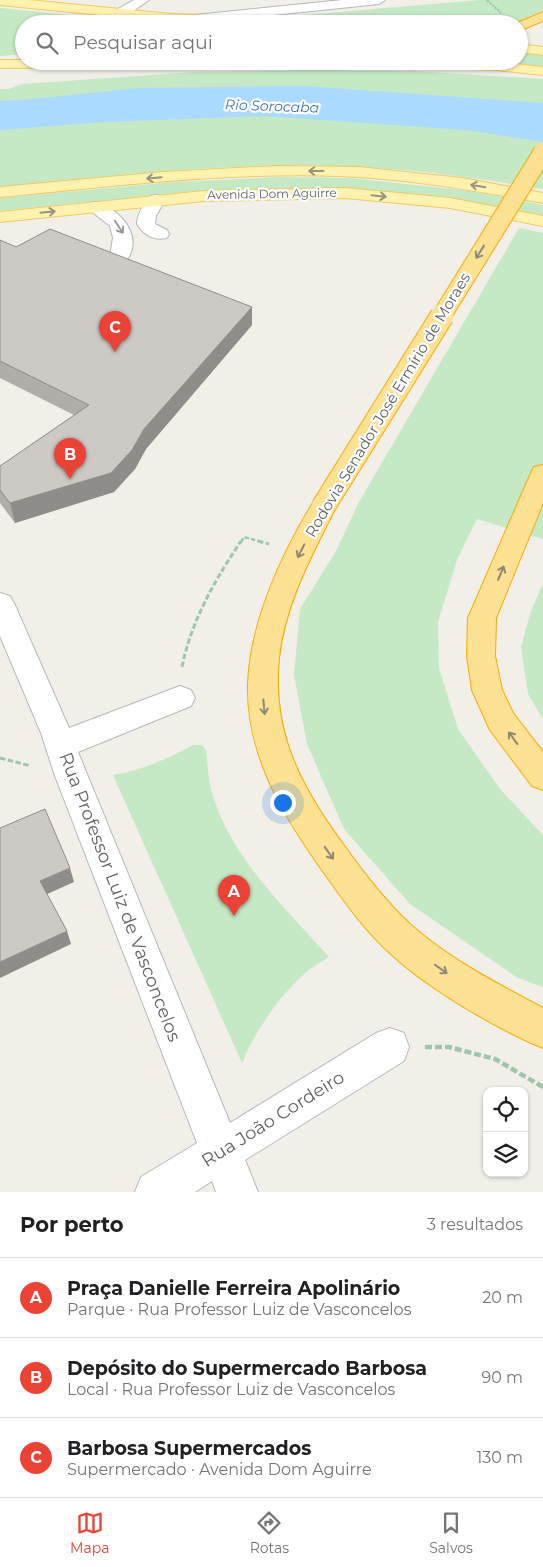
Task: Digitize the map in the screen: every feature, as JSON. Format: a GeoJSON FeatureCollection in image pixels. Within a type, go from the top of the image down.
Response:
{"type":"FeatureCollection","features":[{"type":"Feature","properties":{"kind":"highway"},"geometry":{"type":"LineString","coordinates":[[528,23],[543,16]]}},
{"type":"Feature","properties":{"kind":"highway","name":"Rodovia Senador José Ermírio de Moraes"},"geometry":{"type":"LineString","coordinates":[[543,152],[323,507],[300,552],[285,584],[272,621],[264,659],[262,704],[268,740],[282,778],[300,811],[350,883],[409,947],[472,991],[543,1029]]}},
{"type":"Feature","properties":{"kind":"highway"},"geometry":{"type":"LineString","coordinates":[[543,473],[482,618],[481,656],[487,690],[501,722],[543,776]]}},
{"type":"Feature","properties":{"kind":"main road"},"geometry":{"type":"LineString","coordinates":[[0,1],[145,15]]}},
{"type":"Feature","properties":{"kind":"main road"},"geometry":{"type":"LineString","coordinates":[[528,49],[543,51]]}},
{"type":"Feature","properties":{"kind":"main road"},"geometry":{"type":"LineString","coordinates":[[0,64],[15,64]]}},
{"type":"Feature","properties":{"kind":"main road"},"geometry":{"type":"LineString","coordinates":[[528,69],[543,71]]}},
{"type":"Feature","properties":{"kind":"main road"},"geometry":{"type":"LineString","coordinates":[[29,70],[19,78],[109,70]]}},
{"type":"Feature","properties":{"kind":"main road","name":"Avenida Dom Aguirre"},"geometry":{"type":"LineString","coordinates":[[0,192],[163,177],[276,171],[359,172],[462,183],[543,198]]}},
{"type":"Feature","properties":{"kind":"main road","name":"Avenida Dom Aguirre"},"geometry":{"type":"LineString","coordinates":[[0,217],[204,196],[346,192],[450,203],[543,221]]}},
{"type":"Feature","properties":{"kind":"street"},"geometry":{"type":"LineString","coordinates":[[120,13],[143,0]]}},
{"type":"Feature","properties":{"kind":"street"},"geometry":{"type":"LineString","coordinates":[[234,15],[379,0]]}},
{"type":"Feature","properties":{"kind":"street"},"geometry":{"type":"LineString","coordinates":[[156,200],[146,226],[148,229],[160,234]]}},
{"type":"Feature","properties":{"kind":"street"},"geometry":{"type":"LineString","coordinates":[[95,207],[109,214],[119,225],[124,237],[120,256]]}},
{"type":"Feature","properties":{"kind":"street","name":"Rua Professor Luiz de Vasconcelos"},"geometry":{"type":"LineString","coordinates":[[0,603],[61,745],[71,776],[237,1192]]}},
{"type":"Feature","properties":{"kind":"street"},"geometry":{"type":"LineString","coordinates":[[61,745],[180,698]]}},
{"type":"Feature","properties":{"kind":"street","name":"Rua João Cordeiro"},"geometry":{"type":"LineString","coordinates":[[156,1192],[390,1047]]}},
{"type":"Feature","properties":{"kind":"path"},"geometry":{"type":"LineString","coordinates":[[180,698],[182,665],[190,636],[207,600],[244,537],[300,552]]}},
{"type":"Feature","properties":{"kind":"path"},"geometry":{"type":"LineString","coordinates":[[390,1047],[450,1047],[495,1059],[543,1087]]}},
{"type":"Feature","properties":{"kind":"green space"},"geometry":{"type":"Polygon","coordinates":[[[480,0],[543,0],[543,10],[528,17],[528,15],[303,15],[480,0]]]}},
{"type":"Feature","properties":{"kind":"green space"},"geometry":{"type":"Polygon","coordinates":[[[0,8],[70,15],[15,15],[15,55],[0,56],[0,8]]]}},
{"type":"Feature","properties":{"kind":"green space"},"geometry":{"type":"Polygon","coordinates":[[[528,54],[543,56],[543,67],[528,65],[528,54]]]}},
{"type":"Feature","properties":{"kind":"green space"},"geometry":{"type":"Polygon","coordinates":[[[413,71],[543,79],[543,189],[474,178],[382,168],[314,165],[180,170],[0,187],[0,89],[9,89],[22,84],[196,72],[413,71]]]}},
{"type":"Feature","properties":{"kind":"green space"},"geometry":{"type":"Polygon","coordinates":[[[280,177],[350,178],[471,191],[543,205],[543,218],[287,189],[195,191],[0,211],[0,198],[174,182],[280,177]]]}},
{"type":"Feature","properties":{"kind":"green space"},"geometry":{"type":"Polygon","coordinates":[[[519,228],[543,233],[543,539],[477,519],[457,560],[438,622],[439,668],[458,729],[500,789],[543,835],[543,987],[518,978],[410,904],[344,829],[307,744],[294,675],[300,609],[336,551],[359,502],[519,228]]]}},
{"type":"Feature","properties":{"kind":"green space"},"geometry":{"type":"Polygon","coordinates":[[[543,583],[543,719],[528,694],[521,647],[530,614],[543,583]]]}},
{"type":"Feature","properties":{"kind":"green space"},"geometry":{"type":"Polygon","coordinates":[[[193,745],[202,745],[206,750],[211,791],[233,841],[262,882],[329,957],[306,972],[284,994],[261,1027],[242,1063],[113,775],[154,763],[193,745]]]}},
{"type":"Feature","properties":{"kind":"water","name":"Rio Sorocaba"},"geometry":{"type":"Polygon","coordinates":[[[306,86],[543,103],[543,142],[466,130],[263,116],[104,122],[0,130],[0,101],[138,88],[306,86]]]}},
{"type":"Feature","properties":{"kind":"building"},"geometry":{"type":"Polygon","coordinates":[[[50,229],[252,307],[144,429],[132,450],[111,473],[10,503],[0,490],[0,466],[89,405],[0,361],[0,240],[16,247],[50,229]]]}},
{"type":"Feature","properties":{"kind":"building"},"geometry":{"type":"Polygon","coordinates":[[[45,809],[70,868],[40,881],[67,931],[0,962],[0,828],[45,809]]]}},
{"type":"Feature","properties":{"kind":"place","name":"Barbosa Supermercados"},"geometry":{"type":"Point","coordinates":[115,352]}},
{"type":"Feature","properties":{"kind":"place","name":"Depósito do Supermercado Barbosa"},"geometry":{"type":"Point","coordinates":[70,479]}},
{"type":"Feature","properties":{"kind":"place","name":"Praça Danielle Ferreira Apolinário"},"geometry":{"type":"Point","coordinates":[234,916]}}]}
